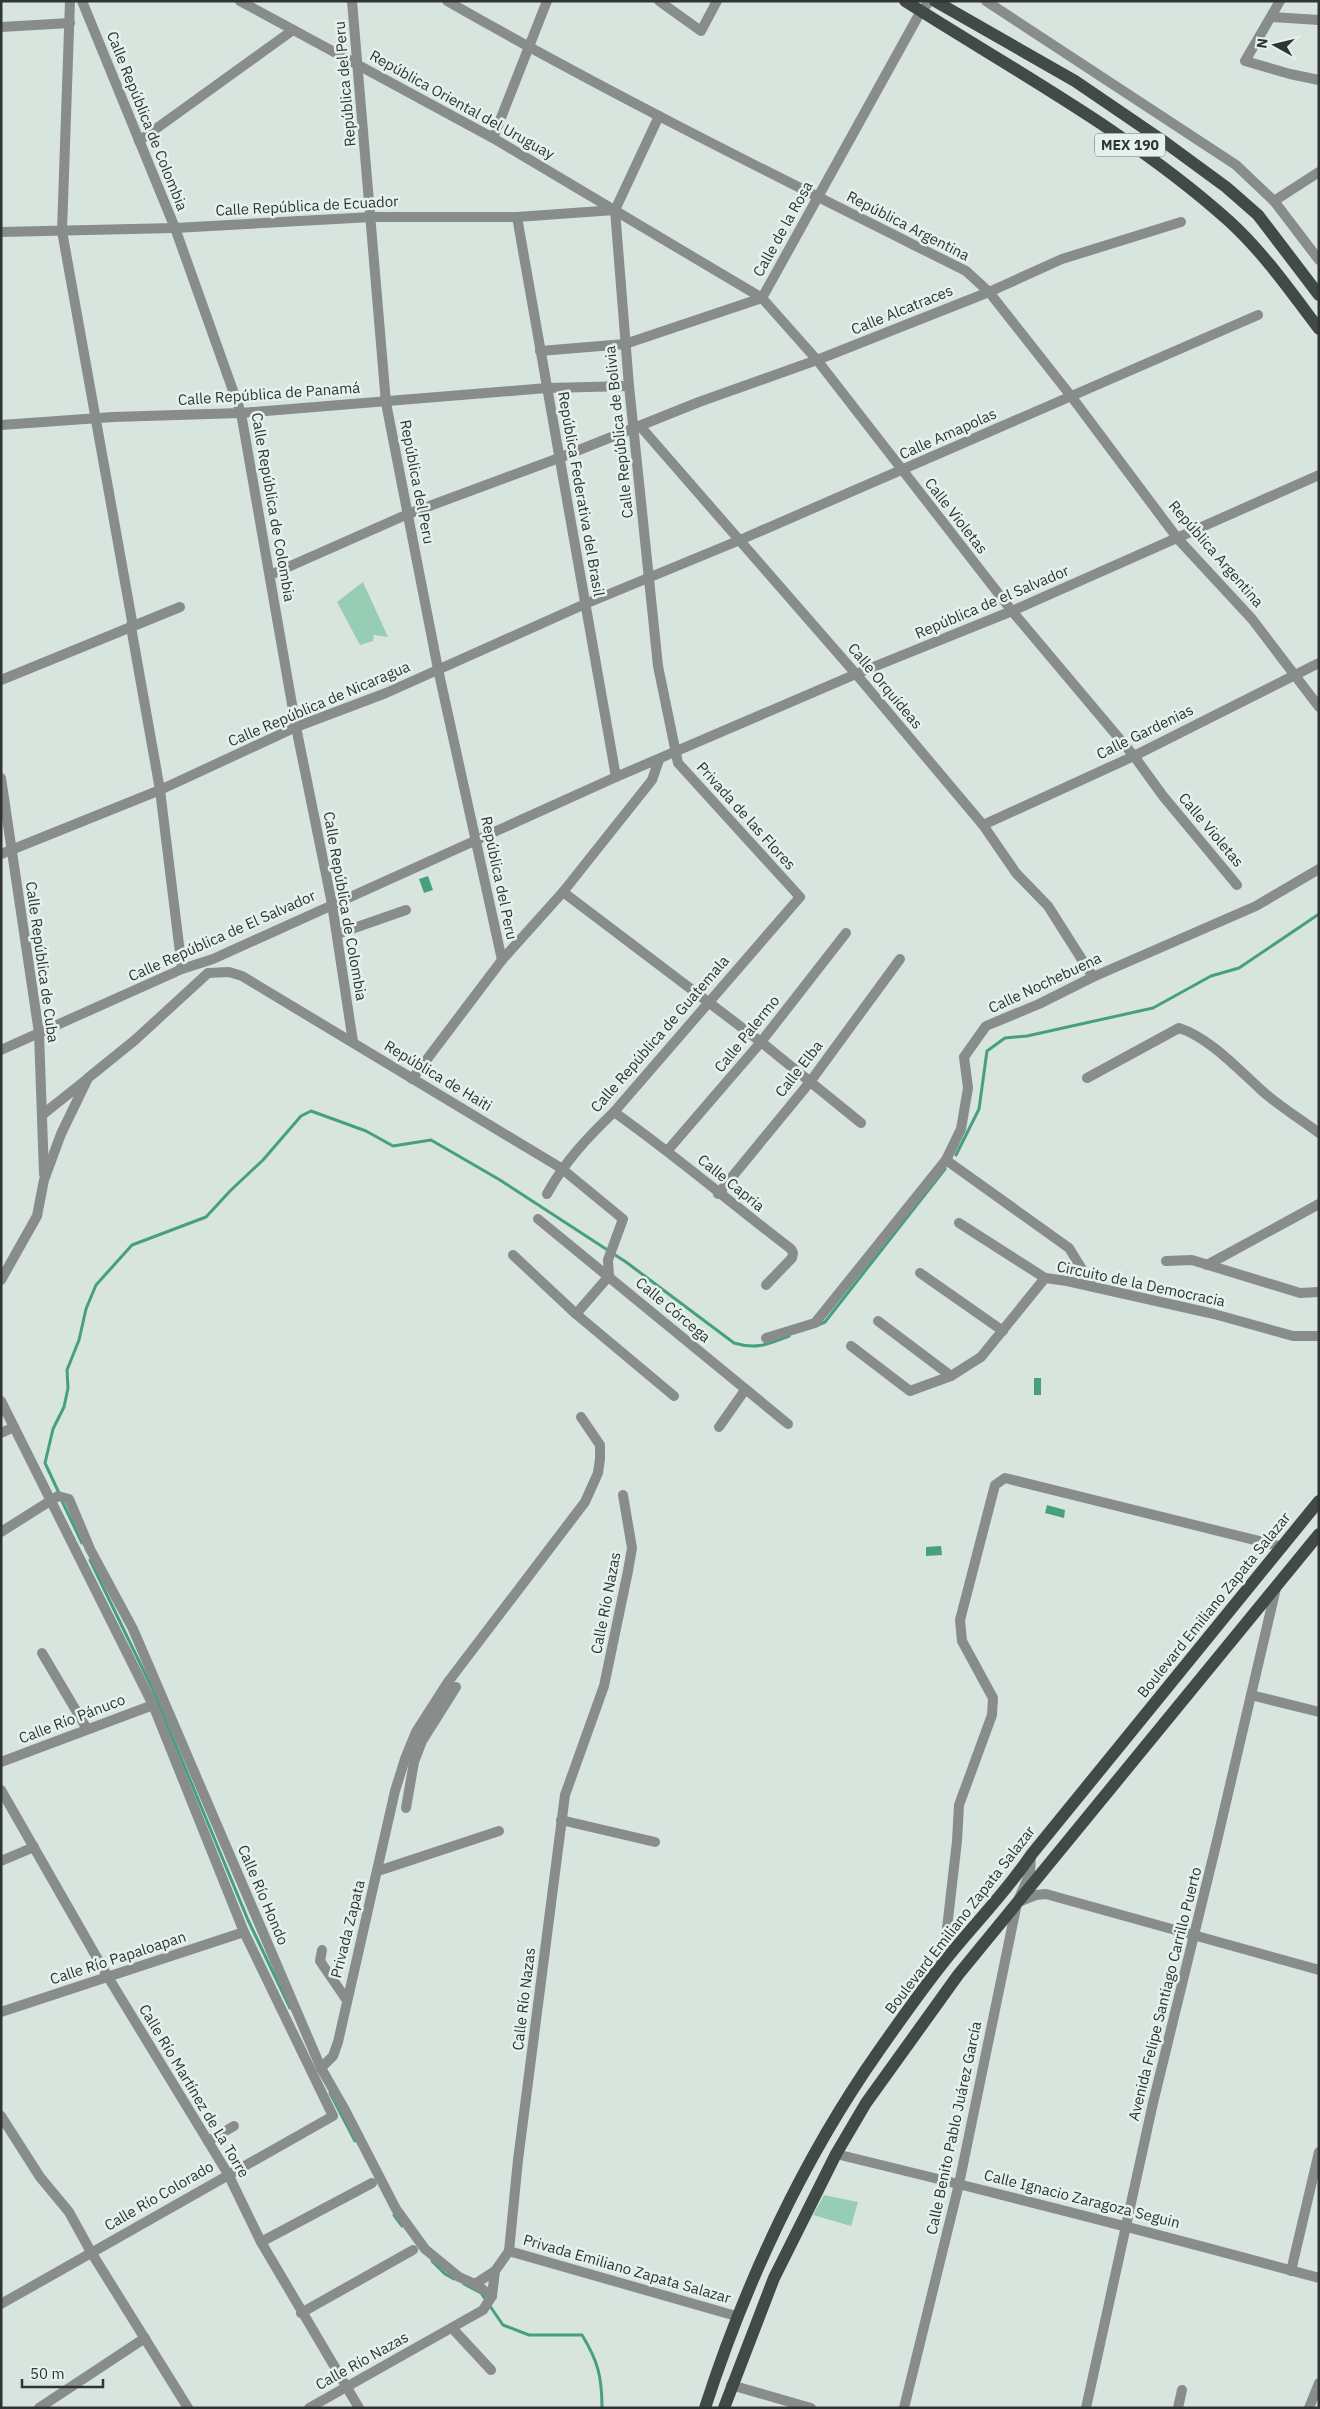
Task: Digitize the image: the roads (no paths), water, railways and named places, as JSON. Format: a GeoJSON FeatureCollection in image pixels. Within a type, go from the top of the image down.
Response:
{"type":"FeatureCollection","features":[{"type":"Feature","properties":{"kind":"main road","name":"MEX 190"},"geometry":{"type":"LineString","coordinates":[[906,1],[1080,111],[1141,152],[1209,205],[1230,222],[1268,263],[1319,329]]}},
{"type":"Feature","properties":{"kind":"main road","name":"MEX 190"},"geometry":{"type":"LineString","coordinates":[[935,1],[1074,81],[1226,187],[1258,215],[1319,295]]}},
{"type":"Feature","properties":{"kind":"main road","name":"Boulevard Emiliano Zapata Salazar"},"geometry":{"type":"LineString","coordinates":[[704,2408],[736,2316],[784,2213],[821,2145],[877,2053],[943,1963],[1011,1885],[1031,1855],[1319,1501]]}},
{"type":"Feature","properties":{"kind":"main road"},"geometry":{"type":"LineString","coordinates":[[724,2408],[731,2385],[774,2278],[836,2154],[866,2104],[958,1975],[1319,1534]]}},
{"type":"Feature","properties":{"kind":"main road"},"geometry":{"type":"LineString","coordinates":[[996,1902],[1008,1916]]}},
{"type":"Feature","properties":{"kind":"street"},"geometry":{"type":"LineString","coordinates":[[70,1],[62,231],[132,621],[131,627],[160,790],[182,969]]}},
{"type":"Feature","properties":{"kind":"street","name":"Calle República de Colombia"},"geometry":{"type":"LineString","coordinates":[[82,1],[175,228],[241,413],[296,727],[332,904],[353,1042]]}},
{"type":"Feature","properties":{"kind":"street","name":"República Oriental del Uruguay"},"geometry":{"type":"LineString","coordinates":[[240,1],[493,138],[615,210]]}},
{"type":"Feature","properties":{"kind":"street","name":"República del Peru"},"geometry":{"type":"LineString","coordinates":[[352,1],[372,217],[386,402],[438,669],[502,960]]}},
{"type":"Feature","properties":{"kind":"street","name":"República Argentina"},"geometry":{"type":"LineString","coordinates":[[447,1],[529,48],[659,116],[966,271],[989,292],[1071,396],[1178,538],[1252,619],[1296,674],[1319,707]]}},
{"type":"Feature","properties":{"kind":"street"},"geometry":{"type":"LineString","coordinates":[[493,138],[546,1]]}},
{"type":"Feature","properties":{"kind":"street"},"geometry":{"type":"LineString","coordinates":[[659,1],[700,31],[717,1]]}},
{"type":"Feature","properties":{"kind":"street","name":"Calle de la Rosa"},"geometry":{"type":"LineString","coordinates":[[540,351],[625,344],[762,298],[921,11],[930,1]]}},
{"type":"Feature","properties":{"kind":"street"},"geometry":{"type":"LineString","coordinates":[[986,1],[1236,165],[1274,201],[1319,260]]}},
{"type":"Feature","properties":{"kind":"street"},"geometry":{"type":"LineString","coordinates":[[1280,1],[1245,61],[1319,80]]}},
{"type":"Feature","properties":{"kind":"street"},"geometry":{"type":"LineString","coordinates":[[1272,17],[1319,20]]}},
{"type":"Feature","properties":{"kind":"street"},"geometry":{"type":"LineString","coordinates":[[1,27],[70,23]]}},
{"type":"Feature","properties":{"kind":"street"},"geometry":{"type":"LineString","coordinates":[[139,141],[293,30]]}},
{"type":"Feature","properties":{"kind":"street","name":"Calle República de Bolivia"},"geometry":{"type":"LineString","coordinates":[[659,116],[615,210],[628,386],[636,426],[648,578],[658,666],[674,753]]}},
{"type":"Feature","properties":{"kind":"street"},"geometry":{"type":"LineString","coordinates":[[1274,201],[1319,172]]}},
{"type":"Feature","properties":{"kind":"street","name":"Calle República de Ecuador"},"geometry":{"type":"LineString","coordinates":[[1,232],[175,228],[372,217],[517,217],[615,210]]}},
{"type":"Feature","properties":{"kind":"street","name":"Calle Violetas"},"geometry":{"type":"LineString","coordinates":[[615,210],[762,298],[817,360],[1012,611],[1134,756],[1163,796],[1237,885]]}},
{"type":"Feature","properties":{"kind":"street","name":"República Federativa del Brasil"},"geometry":{"type":"LineString","coordinates":[[517,217],[616,777]]}},
{"type":"Feature","properties":{"kind":"street","name":"Calle Alcatraces"},"geometry":{"type":"LineString","coordinates":[[270,575],[408,514],[559,458],[636,426],[817,360],[989,292],[1062,259],[1181,222]]}},
{"type":"Feature","properties":{"kind":"street","name":"Calle Amapolas"},"geometry":{"type":"LineString","coordinates":[[648,578],[902,471],[1258,315]]}},
{"type":"Feature","properties":{"kind":"street","name":"Calle República de Panamá"},"geometry":{"type":"LineString","coordinates":[[1,424],[95,418],[241,413],[547,388],[628,386]]}},
{"type":"Feature","properties":{"kind":"street","name":"Calle Orquídeas"},"geometry":{"type":"LineString","coordinates":[[636,426],[740,540],[983,825],[1016,873],[1048,906],[1092,978]]}},
{"type":"Feature","properties":{"kind":"street","name":"República de el Salvador"},"geometry":{"type":"LineString","coordinates":[[674,753],[856,674],[1012,611],[1319,475]]}},
{"type":"Feature","properties":{"kind":"street","name":"Calle República de Nicaragua"},"geometry":{"type":"LineString","coordinates":[[6,852],[160,790],[296,727],[386,693],[648,578]]}},
{"type":"Feature","properties":{"kind":"street"},"geometry":{"type":"LineString","coordinates":[[1,680],[180,607]]}},
{"type":"Feature","properties":{"kind":"street","name":"Calle Gardenias"},"geometry":{"type":"LineString","coordinates":[[983,825],[1134,756],[1319,663]]}},
{"type":"Feature","properties":{"kind":"street","name":"Calle República de El Salvador"},"geometry":{"type":"LineString","coordinates":[[1,1050],[182,969],[225,953],[616,777],[674,753]]}},
{"type":"Feature","properties":{"kind":"street","name":"Privada de las Flores"},"geometry":{"type":"LineString","coordinates":[[674,753],[678,763],[800,897]]}},
{"type":"Feature","properties":{"kind":"street"},"geometry":{"type":"LineString","coordinates":[[412,1079],[502,960],[563,892],[652,780],[659,760]]}},
{"type":"Feature","properties":{"kind":"street","name":"Calle República de Cuba"},"geometry":{"type":"LineString","coordinates":[[1,778],[6,852],[39,1033],[44,1180]]}},
{"type":"Feature","properties":{"kind":"street","name":"Calle Nochebuena"},"geometry":{"type":"LineString","coordinates":[[766,1338],[816,1322],[946,1160],[960,1129],[968,1088],[964,1057],[986,1026],[1040,1004],[1092,978],[1256,906],[1319,869]]}},
{"type":"Feature","properties":{"kind":"street"},"geometry":{"type":"LineString","coordinates":[[563,892],[707,1003],[762,1042],[861,1123]]}},
{"type":"Feature","properties":{"kind":"street","name":"Calle República de Guatemala"},"geometry":{"type":"LineString","coordinates":[[547,1194],[561,1168],[589,1136],[614,1112],[800,897]]}},
{"type":"Feature","properties":{"kind":"street"},"geometry":{"type":"LineString","coordinates":[[337,934],[406,910]]}},
{"type":"Feature","properties":{"kind":"street","name":"Calle Palermo"},"geometry":{"type":"LineString","coordinates":[[668,1150],[762,1042],[846,933]]}},
{"type":"Feature","properties":{"kind":"street"},"geometry":{"type":"LineString","coordinates":[[225,953],[222,962],[229,972]]}},
{"type":"Feature","properties":{"kind":"street","name":"Calle Elba"},"geometry":{"type":"LineString","coordinates":[[718,1194],[810,1082],[900,959]]}},
{"type":"Feature","properties":{"kind":"street"},"geometry":{"type":"LineString","coordinates":[[42,1115],[135,1040],[208,973],[212,965],[211,962],[206,961]]}},
{"type":"Feature","properties":{"kind":"street"},"geometry":{"type":"LineString","coordinates":[[208,973],[229,972]]}},
{"type":"Feature","properties":{"kind":"street","name":"República de Haiti"},"geometry":{"type":"LineString","coordinates":[[229,972],[242,976],[561,1168],[623,1219],[608,1260],[609,1276]]}},
{"type":"Feature","properties":{"kind":"street"},"geometry":{"type":"LineString","coordinates":[[1087,1078],[1179,1028],[1190,1031],[1242,1070],[1260,1089],[1319,1133]]}},
{"type":"Feature","properties":{"kind":"street"},"geometry":{"type":"LineString","coordinates":[[1,1280],[37,1216],[44,1180],[61,1134],[88,1078]]}},
{"type":"Feature","properties":{"kind":"street","name":"Calle Capria"},"geometry":{"type":"LineString","coordinates":[[614,1112],[668,1150],[718,1194],[792,1249],[792,1258],[766,1285]]}},
{"type":"Feature","properties":{"kind":"street"},"geometry":{"type":"LineString","coordinates":[[946,1160],[1069,1248],[1093,1287]]}},
{"type":"Feature","properties":{"kind":"street"},"geometry":{"type":"LineString","coordinates":[[1207,1265],[1319,1204]]}},
{"type":"Feature","properties":{"kind":"street","name":"Calle Córcega"},"geometry":{"type":"LineString","coordinates":[[538,1219],[788,1424]]}},
{"type":"Feature","properties":{"kind":"street"},"geometry":{"type":"LineString","coordinates":[[959,1223],[1045,1278]]}},
{"type":"Feature","properties":{"kind":"street"},"geometry":{"type":"LineString","coordinates":[[513,1254],[576,1314],[674,1396]]}},
{"type":"Feature","properties":{"kind":"street"},"geometry":{"type":"LineString","coordinates":[[1166,1261],[1192,1260],[1300,1293],[1319,1292]]}},
{"type":"Feature","properties":{"kind":"street"},"geometry":{"type":"LineString","coordinates":[[920,1273],[1003,1331]]}},
{"type":"Feature","properties":{"kind":"street"},"geometry":{"type":"LineString","coordinates":[[576,1314],[609,1276]]}},
{"type":"Feature","properties":{"kind":"street","name":"Circuito de la Democracia"},"geometry":{"type":"LineString","coordinates":[[851,1346],[910,1392],[951,1376],[981,1357],[1045,1278],[1214,1314],[1292,1336],[1319,1336]]}},
{"type":"Feature","properties":{"kind":"street"},"geometry":{"type":"LineString","coordinates":[[878,1320],[951,1376]]}},
{"type":"Feature","properties":{"kind":"street"},"geometry":{"type":"LineString","coordinates":[[719,1427],[745,1390]]}},
{"type":"Feature","properties":{"kind":"street"},"geometry":{"type":"LineString","coordinates":[[1,1402],[14,1427],[58,1498],[1,1532]]}},
{"type":"Feature","properties":{"kind":"street","name":"Privada Zapata"},"geometry":{"type":"LineString","coordinates":[[321,2068],[333,2056],[344,2019],[346,1998],[378,1870],[394,1791],[416,1732],[448,1682],[585,1502],[593,1485],[600,1459],[600,1445],[581,1416]]}},
{"type":"Feature","properties":{"kind":"street"},"geometry":{"type":"LineString","coordinates":[[1,1433],[14,1427]]}},
{"type":"Feature","properties":{"kind":"street"},"geometry":{"type":"LineString","coordinates":[[943,1963],[957,1841],[959,1805],[992,1715],[993,1698],[962,1641],[960,1620],[995,1485],[1005,1478],[1283,1547]]}},
{"type":"Feature","properties":{"kind":"street","name":"Calle Río Nazas"},"geometry":{"type":"LineString","coordinates":[[510,2251],[518,2160],[565,1795],[604,1686],[618,1629],[632,1548],[623,1495]]}},
{"type":"Feature","properties":{"kind":"street","name":"Calle Río Hondo"},"geometry":{"type":"LineString","coordinates":[[333,2116],[244,1932],[153,1704],[58,1498],[69,1499],[90,1549],[133,1629],[321,2068],[346,2110],[396,2209],[425,2249],[460,2277],[476,2284],[489,2301]]}},
{"type":"Feature","properties":{"kind":"street","name":"Avenida Felipe Santiago Carrillo Puerto"},"geometry":{"type":"LineString","coordinates":[[1086,2408],[1126,2225],[1276,1587]]}},
{"type":"Feature","properties":{"kind":"street"},"geometry":{"type":"LineString","coordinates":[[42,1653],[87,1729]]}},
{"type":"Feature","properties":{"kind":"street"},"geometry":{"type":"LineString","coordinates":[[406,1808],[414,1762],[422,1741],[456,1687]]}},
{"type":"Feature","properties":{"kind":"street"},"geometry":{"type":"LineString","coordinates":[[1251,1696],[1319,1712]]}},
{"type":"Feature","properties":{"kind":"street","name":"Calle Río Pánuco"},"geometry":{"type":"LineString","coordinates":[[1,1762],[153,1704]]}},
{"type":"Feature","properties":{"kind":"street"},"geometry":{"type":"LineString","coordinates":[[394,1791],[409,1787]]}},
{"type":"Feature","properties":{"kind":"street","name":"Calle Río Martínez de La Torre"},"geometry":{"type":"LineString","coordinates":[[1,1790],[108,1977],[228,2174],[261,2242],[359,2408]]}},
{"type":"Feature","properties":{"kind":"street"},"geometry":{"type":"LineString","coordinates":[[562,1820],[655,1842]]}},
{"type":"Feature","properties":{"kind":"street"},"geometry":{"type":"LineString","coordinates":[[378,1870],[500,1831]]}},
{"type":"Feature","properties":{"kind":"street"},"geometry":{"type":"LineString","coordinates":[[1,1861],[34,1847]]}},
{"type":"Feature","properties":{"kind":"street","name":"Calle Benito Pablo Juárez García"},"geometry":{"type":"LineString","coordinates":[[904,2408],[959,2184],[1017,1903],[1030,1874],[1031,1855]]}},
{"type":"Feature","properties":{"kind":"street"},"geometry":{"type":"LineString","coordinates":[[1017,1903],[1036,1895],[1046,1894],[1319,1970]]}},
{"type":"Feature","properties":{"kind":"street","name":"Calle Río Papaloapan"},"geometry":{"type":"LineString","coordinates":[[1,2012],[244,1932]]}},
{"type":"Feature","properties":{"kind":"street"},"geometry":{"type":"LineString","coordinates":[[322,1950],[320,1961],[346,1998]]}},
{"type":"Feature","properties":{"kind":"street"},"geometry":{"type":"LineString","coordinates":[[1,2116],[40,2177],[69,2212],[90,2252],[188,2408]]}},
{"type":"Feature","properties":{"kind":"street","name":"Calle Río Colorado"},"geometry":{"type":"LineString","coordinates":[[1,2304],[333,2116]]}},
{"type":"Feature","properties":{"kind":"street"},"geometry":{"type":"LineString","coordinates":[[208,2142],[234,2126]]}},
{"type":"Feature","properties":{"kind":"street"},"geometry":{"type":"LineString","coordinates":[[1291,2271],[1319,2152]]}},
{"type":"Feature","properties":{"kind":"street","name":"Calle Ignacio Zaragoza Seguin"},"geometry":{"type":"LineString","coordinates":[[836,2154],[1126,2225],[1200,2245],[1223,2254],[1319,2278]]}},
{"type":"Feature","properties":{"kind":"street"},"geometry":{"type":"LineString","coordinates":[[261,2242],[372,2183]]}},
{"type":"Feature","properties":{"kind":"street"},"geometry":{"type":"LineString","coordinates":[[302,2313],[413,2250]]}},
{"type":"Feature","properties":{"kind":"street"},"geometry":{"type":"LineString","coordinates":[[476,2284],[495,2271],[510,2251]]}},
{"type":"Feature","properties":{"kind":"street","name":"Privada Emiliano Zapata Salazar"},"geometry":{"type":"LineString","coordinates":[[510,2251],[736,2316]]}},
{"type":"Feature","properties":{"kind":"street"},"geometry":{"type":"LineString","coordinates":[[489,2301],[495,2271]]}},
{"type":"Feature","properties":{"kind":"street","name":"Calle Río Nazas"},"geometry":{"type":"LineString","coordinates":[[309,2408],[452,2328],[489,2301]]}},
{"type":"Feature","properties":{"kind":"street"},"geometry":{"type":"LineString","coordinates":[[452,2328],[491,2370]]}},
{"type":"Feature","properties":{"kind":"street"},"geometry":{"type":"LineString","coordinates":[[39,2408],[145,2338]]}},
{"type":"Feature","properties":{"kind":"street"},"geometry":{"type":"LineString","coordinates":[[1309,2408],[1319,2384]]}},
{"type":"Feature","properties":{"kind":"street"},"geometry":{"type":"LineString","coordinates":[[731,2385],[811,2408]]}},
{"type":"Feature","properties":{"kind":"street"},"geometry":{"type":"LineString","coordinates":[[1178,2408],[1182,2390]]}},
{"type":"Feature","properties":{"kind":"waterway"},"geometry":{"type":"LineString","coordinates":[[956,1155],[979,1109],[987,1051],[1005,1038],[1027,1036],[1153,1008],[1211,976],[1239,968],[1319,914]]}},
{"type":"Feature","properties":{"kind":"waterway"},"geometry":{"type":"LineString","coordinates":[[59,1493],[45,1463],[53,1429],[64,1407],[68,1388],[67,1370],[79,1340],[86,1309],[96,1285],[132,1245],[206,1217],[263,1160],[301,1116],[311,1111],[366,1131],[393,1146],[431,1140],[500,1180],[626,1262],[734,1343],[756,1346],[768,1344],[789,1336]]}},
{"type":"Feature","properties":{"kind":"waterway"},"geometry":{"type":"LineString","coordinates":[[818,1325],[825,1322],[945,1169]]}},
{"type":"Feature","properties":{"kind":"waterway"},"geometry":{"type":"LineString","coordinates":[[61,1499],[82,1543]]}},
{"type":"Feature","properties":{"kind":"waterway"},"geometry":{"type":"LineString","coordinates":[[90,1560],[152,1688],[248,1920],[290,2008]]}},
{"type":"Feature","properties":{"kind":"waterway"},"geometry":{"type":"LineString","coordinates":[[330,2093],[355,2141]]}},
{"type":"Feature","properties":{"kind":"waterway"},"geometry":{"type":"LineString","coordinates":[[394,2215],[402,2226]]}},
{"type":"Feature","properties":{"kind":"waterway"},"geometry":{"type":"LineString","coordinates":[[432,2261],[445,2274],[454,2279]]}},
{"type":"Feature","properties":{"kind":"waterway"},"geometry":{"type":"LineString","coordinates":[[464,2284],[481,2293],[503,2325],[529,2335],[582,2335],[592,2353],[598,2370],[602,2408]]}}]}
